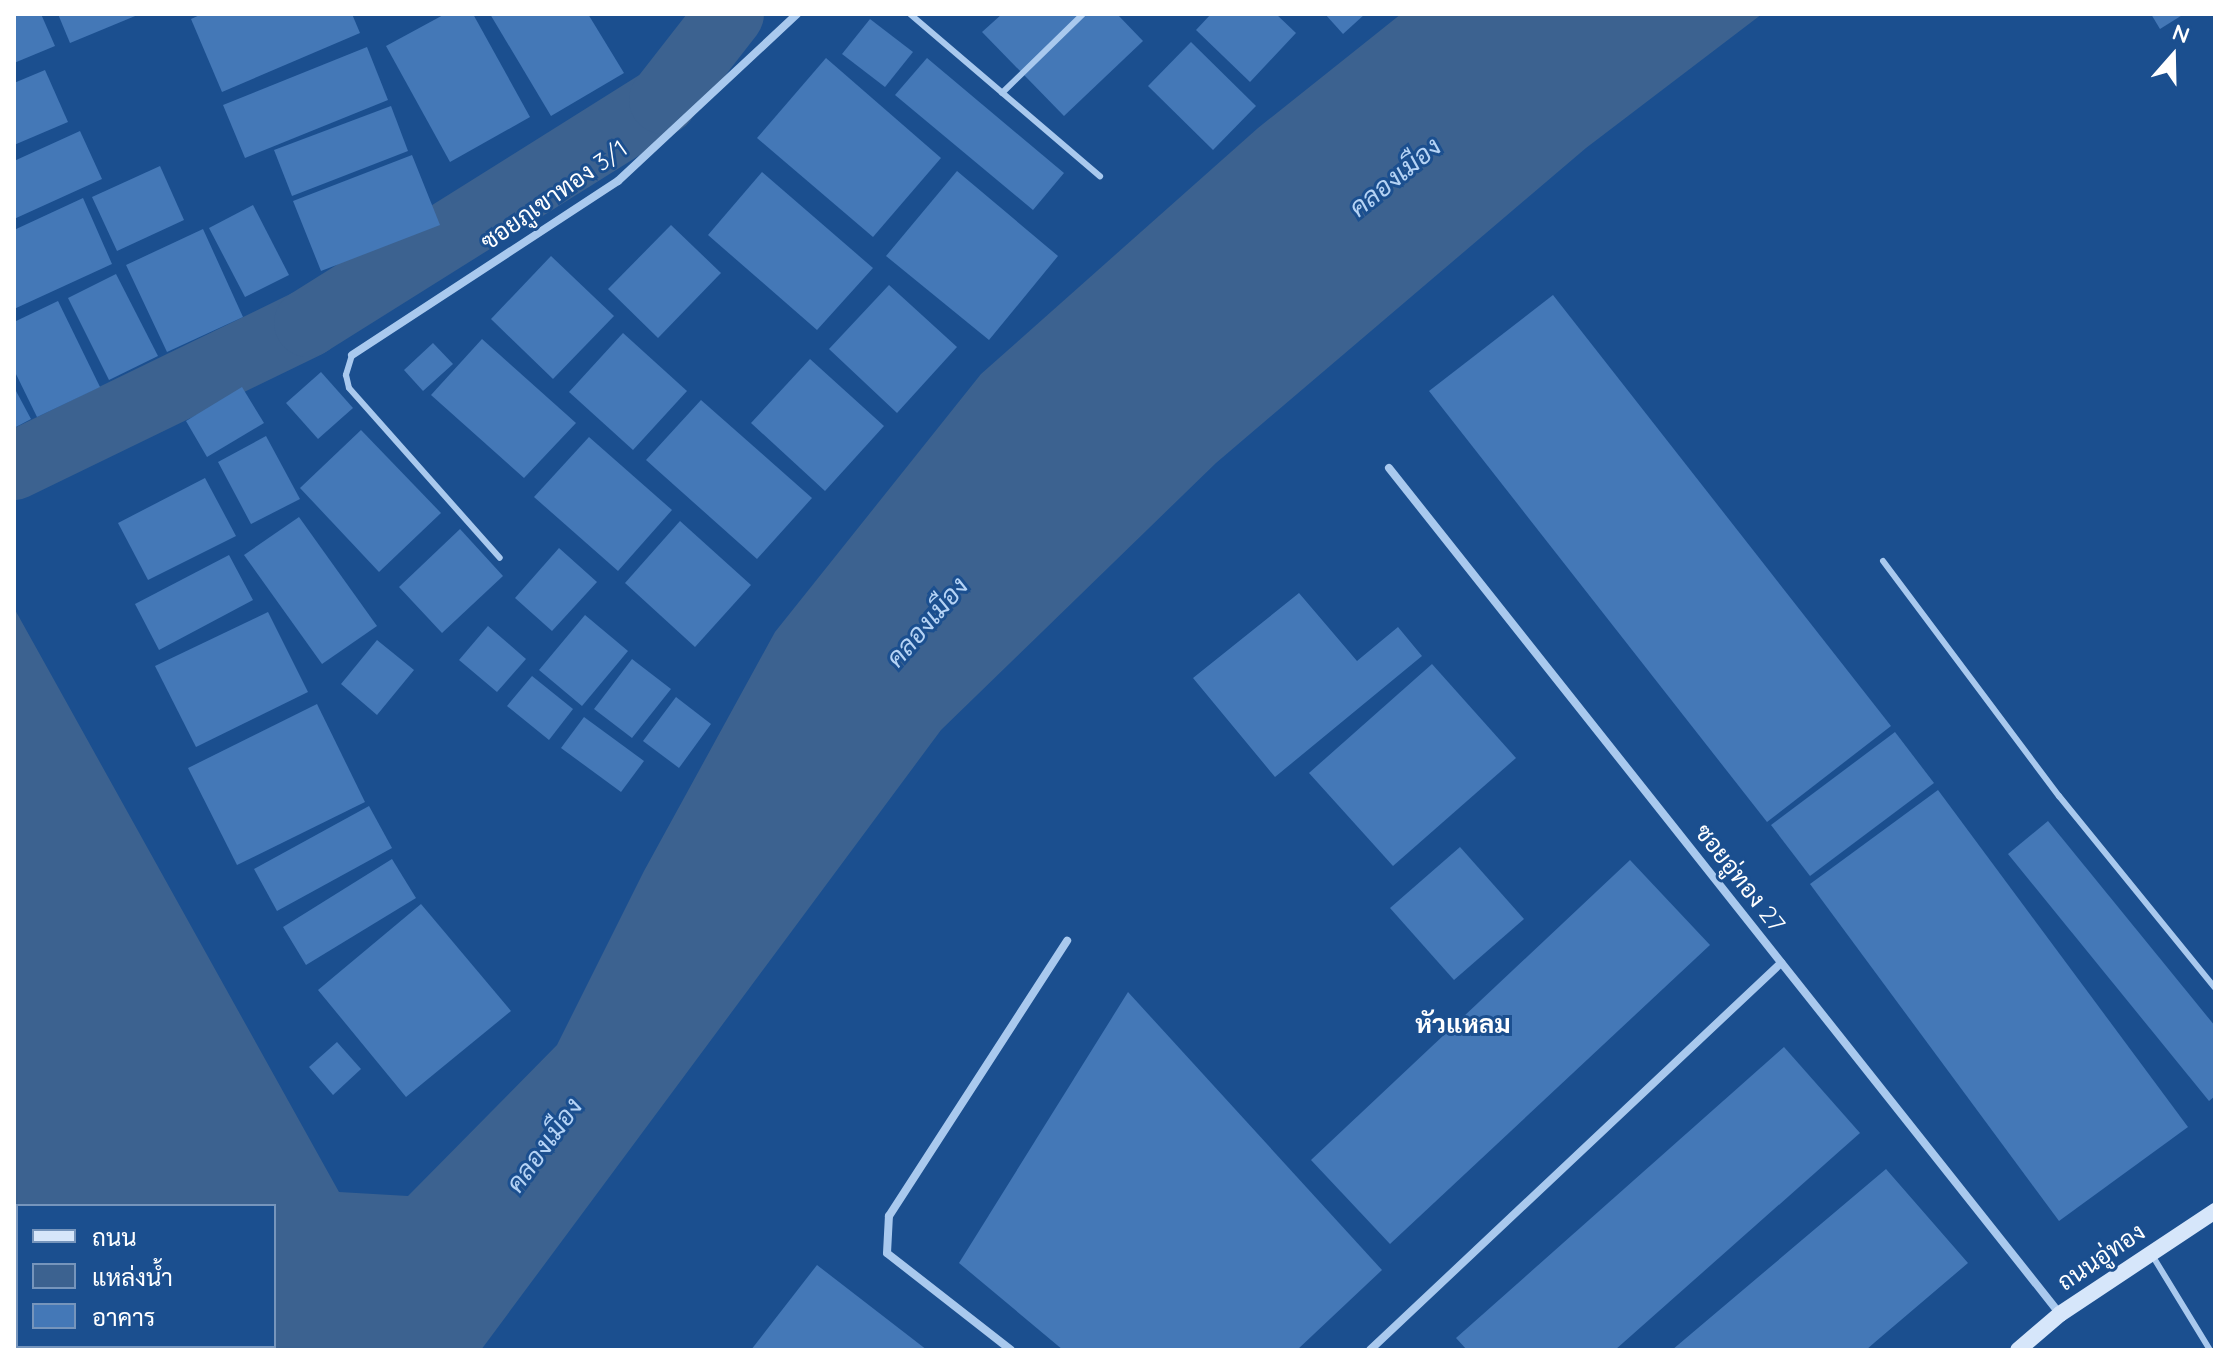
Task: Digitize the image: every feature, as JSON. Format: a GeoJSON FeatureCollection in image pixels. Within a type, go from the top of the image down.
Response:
{"type":"FeatureCollection","features":[{"type":"Feature","properties":{"kind":"main road","name":"ถนนอู่ทอง"},"geometry":{"type":"LineString","coordinates":[[2018,1350],[2060,1314],[2215,1211]]}},
{"type":"Feature","properties":{"kind":"street","name":"ซอยภูเขาทอง 3/1"},"geometry":{"type":"LineString","coordinates":[[352,355],[618,181],[797,14]]}},
{"type":"Feature","properties":{"kind":"street","name":"ซอยอู่ทอง 27"},"geometry":{"type":"LineString","coordinates":[[1389,468],[2060,1314]]}},
{"type":"Feature","properties":{"kind":"street"},"geometry":{"type":"LineString","coordinates":[[1011,1350],[887,1253],[889,1216],[1067,941]]}},
{"type":"Feature","properties":{"kind":"street"},"geometry":{"type":"LineString","coordinates":[[1370,1350],[1781,963]]}},
{"type":"Feature","properties":{"kind":"lane"},"geometry":{"type":"LineString","coordinates":[[910,14],[1100,176]]}},
{"type":"Feature","properties":{"kind":"lane"},"geometry":{"type":"LineString","coordinates":[[1002,93],[1083,14]]}},
{"type":"Feature","properties":{"kind":"lane"},"geometry":{"type":"LineString","coordinates":[[352,355],[346,375],[349,388],[500,558]]}},
{"type":"Feature","properties":{"kind":"lane"},"geometry":{"type":"LineString","coordinates":[[1883,561],[2059,796],[2215,988]]}},
{"type":"Feature","properties":{"kind":"lane"},"geometry":{"type":"LineString","coordinates":[[2150,1252],[2210,1350]]}},
{"type":"Feature","properties":{"kind":"water","name":"คลองเมือง"},"geometry":{"type":"Polygon","coordinates":[[[1401,14],[1762,14],[1586,148],[1216,463],[941,730],[481,1350],[14,1350],[14,608],[339,1192],[408,1196],[557,1045],[644,871],[775,632],[981,374],[1258,128],[1401,14]]]}},
{"type":"Feature","properties":{"kind":"building"},"geometry":{"type":"Polygon","coordinates":[[[14,14],[41,14],[55,46],[14,63],[14,14]]]}},
{"type":"Feature","properties":{"kind":"building"},"geometry":{"type":"Polygon","coordinates":[[[58,14],[140,14],[70,43],[58,14]]]}},
{"type":"Feature","properties":{"kind":"building"},"geometry":{"type":"Polygon","coordinates":[[[202,14],[352,14],[360,33],[222,92],[191,19],[202,14]]]}},
{"type":"Feature","properties":{"kind":"building"},"geometry":{"type":"Polygon","coordinates":[[[445,14],[473,14],[530,117],[450,162],[386,46],[445,14]]]}},
{"type":"Feature","properties":{"kind":"building"},"geometry":{"type":"Polygon","coordinates":[[[490,14],[588,14],[624,73],[551,116],[490,14]]]}},
{"type":"Feature","properties":{"kind":"building"},"geometry":{"type":"Polygon","coordinates":[[[1002,14],[1117,14],[1143,41],[1064,116],[982,32],[1002,14]]]}},
{"type":"Feature","properties":{"kind":"building"},"geometry":{"type":"Polygon","coordinates":[[[1211,14],[1276,14],[1296,33],[1250,82],[1196,30],[1211,14]]]}},
{"type":"Feature","properties":{"kind":"building"},"geometry":{"type":"Polygon","coordinates":[[[1325,14],[1365,14],[1343,34],[1325,14]]]}},
{"type":"Feature","properties":{"kind":"building"},"geometry":{"type":"Polygon","coordinates":[[[2151,14],[2184,14],[2160,29],[2151,14]]]}},
{"type":"Feature","properties":{"kind":"building"},"geometry":{"type":"Polygon","coordinates":[[[870,19],[913,52],[885,87],[842,54],[870,19]]]}},
{"type":"Feature","properties":{"kind":"building"},"geometry":{"type":"Polygon","coordinates":[[[1191,42],[1256,106],[1213,150],[1148,86],[1191,42]]]}},
{"type":"Feature","properties":{"kind":"building"},"geometry":{"type":"Polygon","coordinates":[[[367,47],[388,100],[245,158],[223,105],[367,47]]]}},
{"type":"Feature","properties":{"kind":"building"},"geometry":{"type":"Polygon","coordinates":[[[826,58],[941,158],[873,237],[757,138],[826,58]]]}},
{"type":"Feature","properties":{"kind":"building"},"geometry":{"type":"Polygon","coordinates":[[[927,58],[1064,173],[1033,210],[895,95],[927,58]]]}},
{"type":"Feature","properties":{"kind":"building"},"geometry":{"type":"Polygon","coordinates":[[[45,70],[68,122],[14,145],[14,83],[45,70]]]}},
{"type":"Feature","properties":{"kind":"building"},"geometry":{"type":"Polygon","coordinates":[[[391,106],[408,151],[292,196],[274,150],[391,106]]]}},
{"type":"Feature","properties":{"kind":"building"},"geometry":{"type":"Polygon","coordinates":[[[80,131],[102,179],[14,219],[14,161],[80,131]]]}},
{"type":"Feature","properties":{"kind":"building"},"geometry":{"type":"Polygon","coordinates":[[[412,155],[440,225],[321,271],[293,201],[412,155]]]}},
{"type":"Feature","properties":{"kind":"building"},"geometry":{"type":"Polygon","coordinates":[[[160,166],[184,220],[117,251],[92,197],[160,166]]]}},
{"type":"Feature","properties":{"kind":"building"},"geometry":{"type":"Polygon","coordinates":[[[957,171],[1058,256],[989,340],[886,256],[957,171]]]}},
{"type":"Feature","properties":{"kind":"building"},"geometry":{"type":"Polygon","coordinates":[[[762,172],[873,268],[817,330],[708,235],[762,172]]]}},
{"type":"Feature","properties":{"kind":"building"},"geometry":{"type":"Polygon","coordinates":[[[83,198],[112,264],[14,309],[14,230],[83,198]]]}},
{"type":"Feature","properties":{"kind":"building"},"geometry":{"type":"Polygon","coordinates":[[[253,205],[289,275],[245,297],[209,228],[253,205]]]}},
{"type":"Feature","properties":{"kind":"building"},"geometry":{"type":"Polygon","coordinates":[[[671,225],[721,273],[658,338],[608,289],[671,225]]]}},
{"type":"Feature","properties":{"kind":"building"},"geometry":{"type":"Polygon","coordinates":[[[203,229],[243,317],[167,352],[126,265],[203,229]]]}},
{"type":"Feature","properties":{"kind":"building"},"geometry":{"type":"Polygon","coordinates":[[[551,256],[614,316],[553,379],[491,319],[551,256]]]}},
{"type":"Feature","properties":{"kind":"building"},"geometry":{"type":"Polygon","coordinates":[[[116,274],[158,356],[109,380],[68,298],[116,274]]]}},
{"type":"Feature","properties":{"kind":"building"},"geometry":{"type":"Polygon","coordinates":[[[889,285],[957,347],[897,413],[829,349],[889,285]]]}},
{"type":"Feature","properties":{"kind":"building"},"geometry":{"type":"Polygon","coordinates":[[[1553,295],[1891,726],[1767,822],[1429,391],[1553,295]]]}},
{"type":"Feature","properties":{"kind":"building"},"geometry":{"type":"Polygon","coordinates":[[[58,301],[100,387],[37,417],[14,370],[14,322],[58,301]]]}},
{"type":"Feature","properties":{"kind":"building"},"geometry":{"type":"Polygon","coordinates":[[[623,333],[687,391],[633,450],[569,392],[623,333]]]}},
{"type":"Feature","properties":{"kind":"building"},"geometry":{"type":"Polygon","coordinates":[[[482,339],[576,423],[524,478],[431,395],[482,339]]]}},
{"type":"Feature","properties":{"kind":"building"},"geometry":{"type":"Polygon","coordinates":[[[433,343],[453,364],[423,391],[404,370],[433,343]]]}},
{"type":"Feature","properties":{"kind":"building"},"geometry":{"type":"Polygon","coordinates":[[[810,359],[884,426],[825,491],[751,423],[810,359]]]}},
{"type":"Feature","properties":{"kind":"building"},"geometry":{"type":"Polygon","coordinates":[[[321,372],[353,408],[318,439],[286,403],[321,372]]]}},
{"type":"Feature","properties":{"kind":"building"},"geometry":{"type":"Polygon","coordinates":[[[242,387],[264,423],[207,457],[186,421],[242,387]]]}},
{"type":"Feature","properties":{"kind":"building"},"geometry":{"type":"Polygon","coordinates":[[[14,392],[31,419],[14,428],[14,392]]]}},
{"type":"Feature","properties":{"kind":"building"},"geometry":{"type":"Polygon","coordinates":[[[701,400],[812,498],[757,559],[646,460],[701,400]]]}},
{"type":"Feature","properties":{"kind":"building"},"geometry":{"type":"Polygon","coordinates":[[[361,430],[441,513],[379,572],[300,488],[361,430]]]}},
{"type":"Feature","properties":{"kind":"building"},"geometry":{"type":"Polygon","coordinates":[[[266,436],[300,499],[251,524],[218,462],[266,436]]]}},
{"type":"Feature","properties":{"kind":"building"},"geometry":{"type":"Polygon","coordinates":[[[589,437],[672,510],[618,571],[534,497],[589,437]]]}},
{"type":"Feature","properties":{"kind":"building"},"geometry":{"type":"Polygon","coordinates":[[[205,478],[236,536],[148,580],[118,523],[205,478]]]}},
{"type":"Feature","properties":{"kind":"building"},"geometry":{"type":"Polygon","coordinates":[[[299,517],[377,626],[322,664],[244,555],[299,517]]]}},
{"type":"Feature","properties":{"kind":"building"},"geometry":{"type":"Polygon","coordinates":[[[680,521],[751,585],[695,647],[625,583],[680,521]]]}},
{"type":"Feature","properties":{"kind":"building"},"geometry":{"type":"Polygon","coordinates":[[[460,529],[503,576],[442,633],[399,587],[460,529]]]}},
{"type":"Feature","properties":{"kind":"building"},"geometry":{"type":"Polygon","coordinates":[[[559,548],[597,582],[552,631],[515,598],[559,548]]]}},
{"type":"Feature","properties":{"kind":"building"},"geometry":{"type":"Polygon","coordinates":[[[229,555],[253,600],[159,650],[135,604],[229,555]]]}},
{"type":"Feature","properties":{"kind":"building"},"geometry":{"type":"Polygon","coordinates":[[[1299,593],[1357,661],[1398,627],[1422,656],[1275,777],[1193,678],[1299,593]]]}},
{"type":"Feature","properties":{"kind":"building"},"geometry":{"type":"Polygon","coordinates":[[[268,612],[308,692],[196,747],[155,666],[268,612]]]}},
{"type":"Feature","properties":{"kind":"building"},"geometry":{"type":"Polygon","coordinates":[[[585,615],[628,651],[582,706],[539,670],[585,615]]]}},
{"type":"Feature","properties":{"kind":"building"},"geometry":{"type":"Polygon","coordinates":[[[488,626],[526,659],[497,692],[459,660],[488,626]]]}},
{"type":"Feature","properties":{"kind":"building"},"geometry":{"type":"Polygon","coordinates":[[[377,640],[414,670],[377,715],[341,684],[377,640]]]}},
{"type":"Feature","properties":{"kind":"building"},"geometry":{"type":"Polygon","coordinates":[[[632,659],[671,689],[632,738],[594,709],[632,659]]]}},
{"type":"Feature","properties":{"kind":"building"},"geometry":{"type":"Polygon","coordinates":[[[1432,664],[1516,758],[1393,866],[1309,773],[1432,664]]]}},
{"type":"Feature","properties":{"kind":"building"},"geometry":{"type":"Polygon","coordinates":[[[532,676],[573,709],[549,740],[507,706],[532,676]]]}},
{"type":"Feature","properties":{"kind":"building"},"geometry":{"type":"Polygon","coordinates":[[[676,697],[711,724],[679,768],[643,741],[676,697]]]}},
{"type":"Feature","properties":{"kind":"building"},"geometry":{"type":"Polygon","coordinates":[[[317,704],[365,802],[237,865],[188,768],[317,704]]]}},
{"type":"Feature","properties":{"kind":"building"},"geometry":{"type":"Polygon","coordinates":[[[584,717],[644,761],[621,792],[561,748],[584,717]]]}},
{"type":"Feature","properties":{"kind":"building"},"geometry":{"type":"Polygon","coordinates":[[[1895,732],[1934,783],[1810,876],[1771,825],[1895,732]]]}},
{"type":"Feature","properties":{"kind":"building"},"geometry":{"type":"Polygon","coordinates":[[[1938,790],[2188,1127],[2059,1221],[1810,884],[1938,790]]]}},
{"type":"Feature","properties":{"kind":"building"},"geometry":{"type":"Polygon","coordinates":[[[369,806],[392,848],[277,911],[254,869],[369,806]]]}},
{"type":"Feature","properties":{"kind":"building"},"geometry":{"type":"Polygon","coordinates":[[[2048,821],[2215,1026],[2215,1096],[2209,1101],[2008,854],[2048,821]]]}},
{"type":"Feature","properties":{"kind":"building"},"geometry":{"type":"Polygon","coordinates":[[[1460,847],[1524,919],[1454,980],[1390,908],[1460,847]]]}},
{"type":"Feature","properties":{"kind":"building"},"geometry":{"type":"Polygon","coordinates":[[[392,859],[416,898],[306,965],[283,927],[392,859]]]}},
{"type":"Feature","properties":{"kind":"building"},"geometry":{"type":"Polygon","coordinates":[[[1630,860],[1710,945],[1390,1244],[1311,1160],[1630,860]]]}},
{"type":"Feature","properties":{"kind":"building"},"geometry":{"type":"Polygon","coordinates":[[[421,904],[511,1011],[406,1097],[318,990],[421,904]]]}},
{"type":"Feature","properties":{"kind":"building"},"geometry":{"type":"Polygon","coordinates":[[[1128,992],[1382,1270],[1297,1350],[1063,1350],[959,1263],[1128,992]]]}},
{"type":"Feature","properties":{"kind":"building"},"geometry":{"type":"Polygon","coordinates":[[[337,1042],[361,1069],[333,1095],[309,1067],[337,1042]]]}},
{"type":"Feature","properties":{"kind":"building"},"geometry":{"type":"Polygon","coordinates":[[[1784,1047],[1860,1133],[1615,1350],[1467,1350],[1456,1338],[1784,1047]]]}},
{"type":"Feature","properties":{"kind":"building"},"geometry":{"type":"Polygon","coordinates":[[[1886,1169],[1968,1263],[1866,1350],[1672,1350],[1886,1169]]]}},
{"type":"Feature","properties":{"kind":"building"},"geometry":{"type":"Polygon","coordinates":[[[817,1265],[927,1350],[751,1350],[817,1265]]]}},
{"type":"Feature","properties":{"kind":"waterway"},"geometry":{"type":"LineString","coordinates":[[14,466],[308,323],[663,100],[730,14]]}},
{"type":"Feature","properties":{"kind":"district","name":"หัวแหลม"},"geometry":{"type":"Point","coordinates":[1463,1024]}}]}
